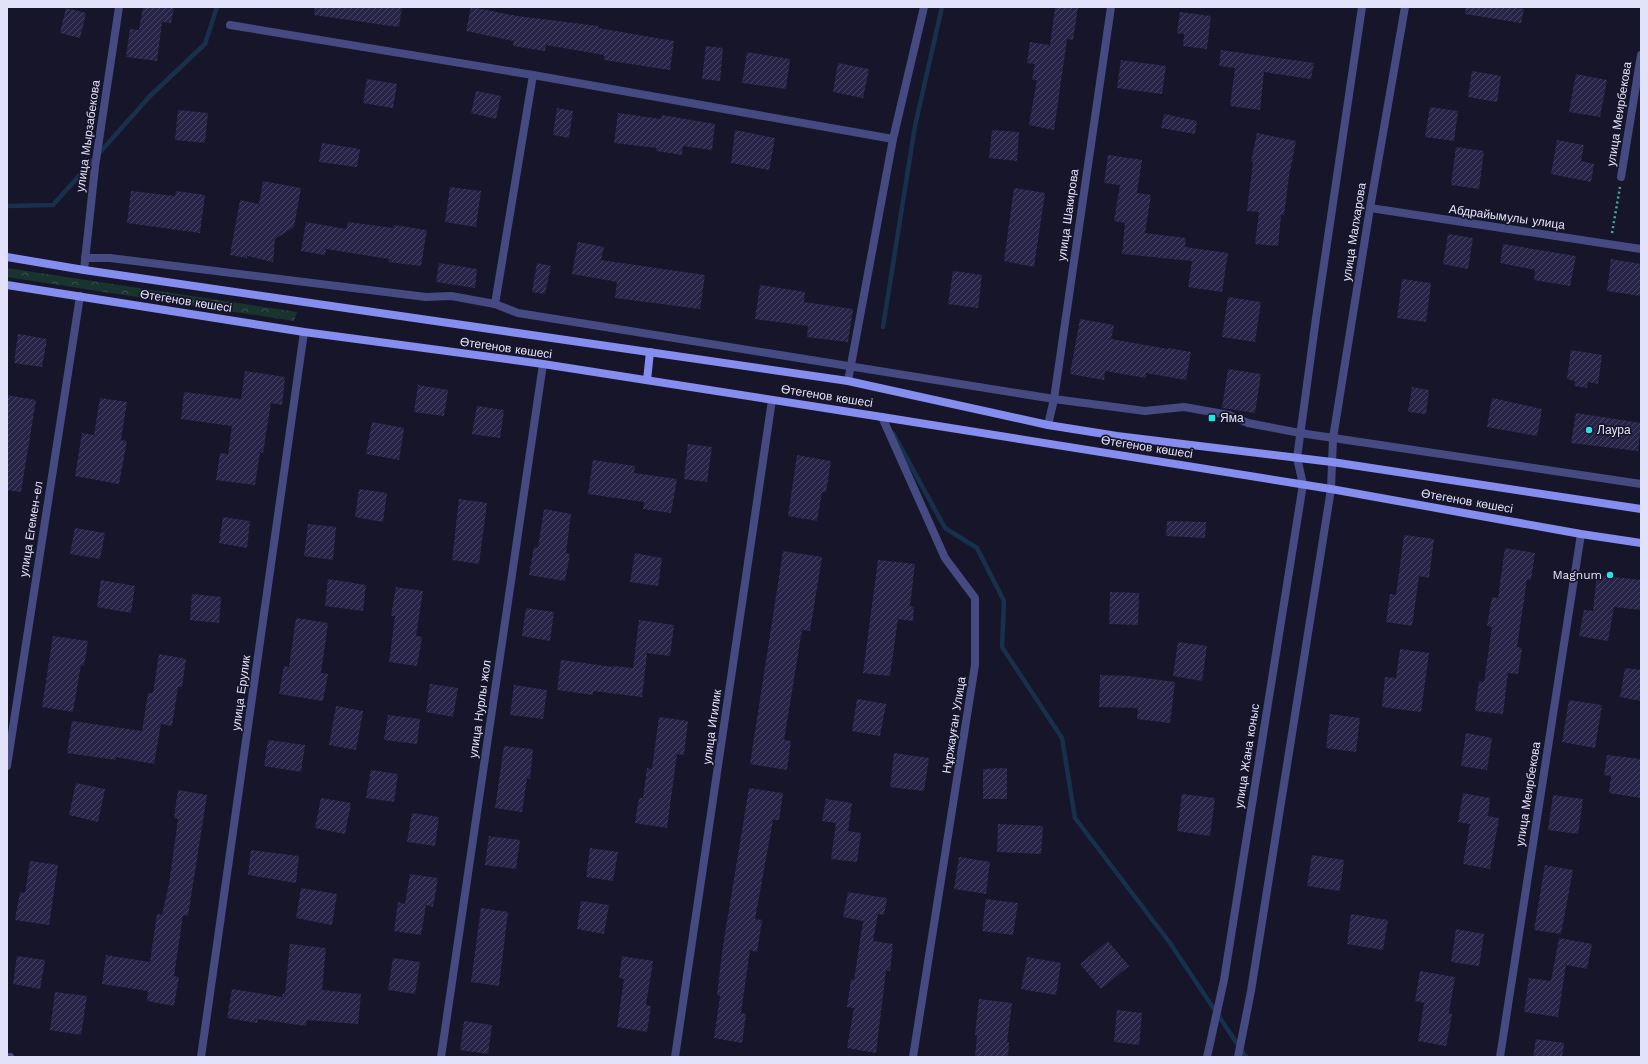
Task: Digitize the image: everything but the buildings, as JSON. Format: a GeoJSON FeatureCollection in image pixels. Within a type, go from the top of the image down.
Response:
{"type":"FeatureCollection","features":[{"type":"Feature","properties":{"kind":"main road","name":"Өтегенов көшесі"},"geometry":{"type":"LineString","coordinates":[[7,257],[84,270],[848,381],[1048,425],[1117,436],[1332,462],[1641,509]]}},
{"type":"Feature","properties":{"kind":"main road","name":"Өтегенов көшесі"},"geometry":{"type":"LineString","coordinates":[[7,285],[304,332],[543,364],[882,416],[1303,484],[1581,534],[1641,543]]}},
{"type":"Feature","properties":{"kind":"main road"},"geometry":{"type":"LineString","coordinates":[[647,380],[650,352]]}},
{"type":"Feature","properties":{"kind":"street","name":"улица Мырзабекова"},"geometry":{"type":"LineString","coordinates":[[84,270],[95,167],[119,7]]}},
{"type":"Feature","properties":{"kind":"street"},"geometry":{"type":"LineString","coordinates":[[848,381],[893,139],[924,7]]}},
{"type":"Feature","properties":{"kind":"street","name":"улица Шакирова"},"geometry":{"type":"LineString","coordinates":[[1048,425],[1054,399],[1110,7]]}},
{"type":"Feature","properties":{"kind":"street","name":"улица Малхарова"},"geometry":{"type":"LineString","coordinates":[[1297,458],[1362,7]]}},
{"type":"Feature","properties":{"kind":"street","name":"улица Малхарова"},"geometry":{"type":"LineString","coordinates":[[1332,462],[1333,438],[1370,208],[1405,7]]}},
{"type":"Feature","properties":{"kind":"street"},"geometry":{"type":"LineString","coordinates":[[230,25],[533,75],[893,139]]}},
{"type":"Feature","properties":{"kind":"street","name":"улица Меирбекова"},"geometry":{"type":"LineString","coordinates":[[1621,177],[1641,55]]}},
{"type":"Feature","properties":{"kind":"street"},"geometry":{"type":"LineString","coordinates":[[495,304],[533,75]]}},
{"type":"Feature","properties":{"kind":"street","name":"Абдрайымулы улица"},"geometry":{"type":"LineString","coordinates":[[1370,208],[1641,248]]}},
{"type":"Feature","properties":{"kind":"street"},"geometry":{"type":"LineString","coordinates":[[85,258],[110,258],[426,297],[451,296],[495,304],[518,313],[851,365],[1054,399],[1145,411],[1184,406],[1229,415],[1248,422],[1300,433],[1641,484]]}},
{"type":"Feature","properties":{"kind":"street","name":"улица Егемен-ел"},"geometry":{"type":"LineString","coordinates":[[7,766],[80,296]]}},
{"type":"Feature","properties":{"kind":"street","name":"улица Ерулик"},"geometry":{"type":"LineString","coordinates":[[201,1057],[304,332]]}},
{"type":"Feature","properties":{"kind":"street","name":"улица Нурлы жол"},"geometry":{"type":"LineString","coordinates":[[440,1057],[543,364]]}},
{"type":"Feature","properties":{"kind":"street","name":"улица Игилик"},"geometry":{"type":"LineString","coordinates":[[675,1057],[772,400]]}},
{"type":"Feature","properties":{"kind":"street","name":"Нұржауған Улица"},"geometry":{"type":"LineString","coordinates":[[882,416],[945,558],[975,598],[975,665],[913,1057]]}},
{"type":"Feature","properties":{"kind":"street","name":"улица Жана коныс"},"geometry":{"type":"LineString","coordinates":[[1207,1057],[1224,980],[1303,484],[1297,458]]}},
{"type":"Feature","properties":{"kind":"street"},"geometry":{"type":"LineString","coordinates":[[1238,1057],[1251,991],[1331,489],[1332,462]]}},
{"type":"Feature","properties":{"kind":"street","name":"улица Меирбекова"},"geometry":{"type":"LineString","coordinates":[[1500,1057],[1581,534]]}},
{"type":"Feature","properties":{"kind":"path"},"geometry":{"type":"LineString","coordinates":[[1610,244],[1621,177]]}},
{"type":"Feature","properties":{"kind":"green space"},"geometry":{"type":"Polygon","coordinates":[[[7,268],[297,312],[294,321],[7,277],[7,268]]]}},
{"type":"Feature","properties":{"kind":"waterway"},"geometry":{"type":"LineString","coordinates":[[7,206],[53,205],[150,96],[205,44],[217,7]]}},
{"type":"Feature","properties":{"kind":"waterway"},"geometry":{"type":"LineString","coordinates":[[883,327],[915,126],[942,7]]}},
{"type":"Feature","properties":{"kind":"waterway"},"geometry":{"type":"LineString","coordinates":[[893,433],[945,528],[977,548],[1004,601],[1002,647],[1062,738],[1075,818],[1170,943],[1246,1057]]}},
{"type":"Feature","properties":{"kind":"place","name":"Яма"},"geometry":{"type":"Point","coordinates":[1212,418]}},
{"type":"Feature","properties":{"kind":"place","name":"Лаура"},"geometry":{"type":"Point","coordinates":[1589,430]}},
{"type":"Feature","properties":{"kind":"place","name":"Magnum"},"geometry":{"type":"Point","coordinates":[1610,575]}}]}
